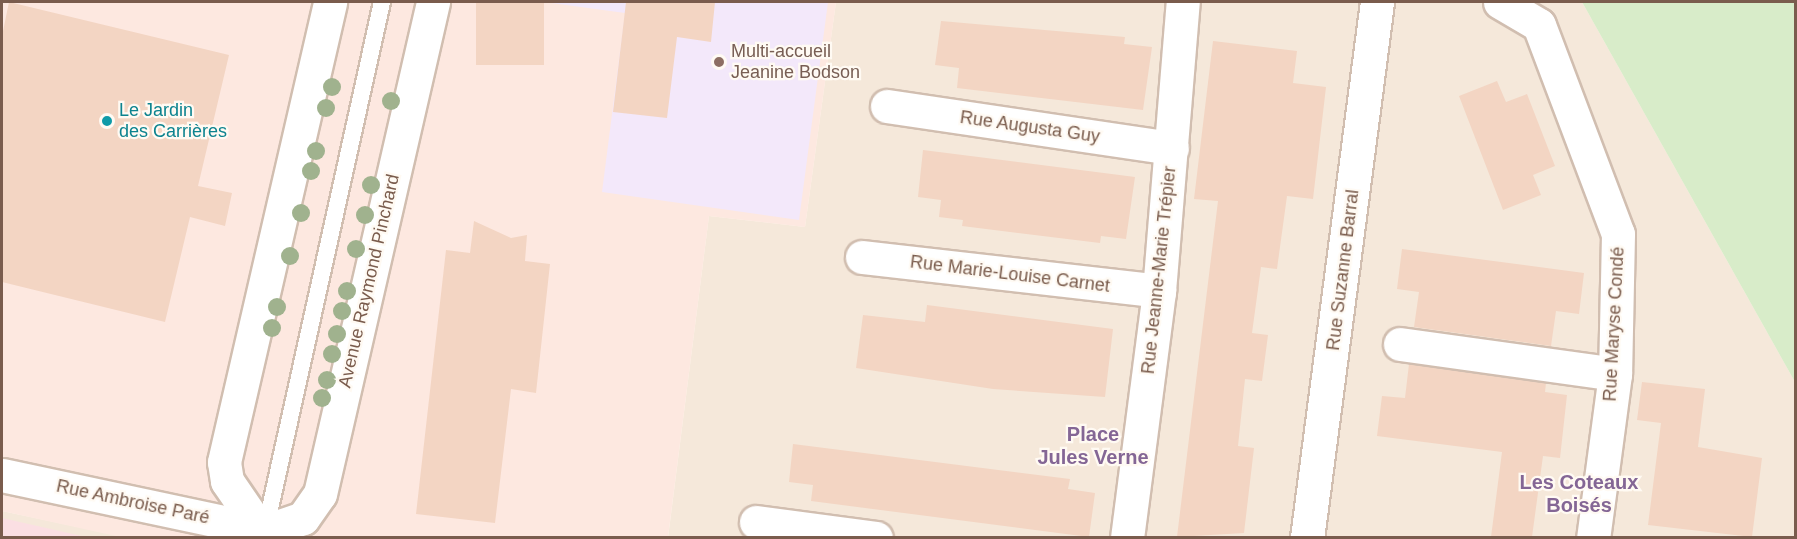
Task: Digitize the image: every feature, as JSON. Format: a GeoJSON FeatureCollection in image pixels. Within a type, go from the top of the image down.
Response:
{"type":"FeatureCollection","features":[{"type":"Feature","properties":{"kind":"street"},"geometry":{"type":"LineString","coordinates":[[264,535],[226,481],[224,462],[330,2]]}},
{"type":"Feature","properties":{"kind":"street","name":"Avenue Raymond Pinchard"},"geometry":{"type":"LineString","coordinates":[[264,535],[303,518],[320,494],[433,2]]}},
{"type":"Feature","properties":{"kind":"street","name":"Rue Jeanne-Marie Trépier"},"geometry":{"type":"LineString","coordinates":[[1127,537],[1159,291],[1183,2]]}},
{"type":"Feature","properties":{"kind":"street","name":"Rue Suzanne Barral"},"geometry":{"type":"LineString","coordinates":[[1307,537],[1377,2]]}},
{"type":"Feature","properties":{"kind":"street","name":"Rue Maryse Condé"},"geometry":{"type":"LineString","coordinates":[[1500,2],[1539,25],[1618,234],[1615,374],[1593,537]]}},
{"type":"Feature","properties":{"kind":"street","name":"Rue Augusta Guy"},"geometry":{"type":"LineString","coordinates":[[887,106],[1172,148]]}},
{"type":"Feature","properties":{"kind":"street","name":"Rue Marie-Louise Carnet"},"geometry":{"type":"LineString","coordinates":[[862,257],[1159,291]]}},
{"type":"Feature","properties":{"kind":"street"},"geometry":{"type":"LineString","coordinates":[[1400,344],[1615,374]]}},
{"type":"Feature","properties":{"kind":"street","name":"Rue Ambroise Paré"},"geometry":{"type":"LineString","coordinates":[[2,475],[264,535]]}},
{"type":"Feature","properties":{"kind":"street"},"geometry":{"type":"LineString","coordinates":[[756,522],[876,537]]}},
{"type":"Feature","properties":{"kind":"lane"},"geometry":{"type":"LineString","coordinates":[[264,535],[382,2]]}},
{"type":"Feature","properties":{"kind":"shaded area"},"geometry":{"type":"Polygon","coordinates":[[[2,2],[836,2],[805,227],[709,216],[668,537],[125,538],[2,511],[2,2]]]}},
{"type":"Feature","properties":{"kind":"shaded area","name":"Multi-accueil Jeanine Bodson"},"geometry":{"type":"Polygon","coordinates":[[[544,2],[828,2],[799,220],[602,192],[625,13],[544,2]]]}},
{"type":"Feature","properties":{"kind":"shaded area"},"geometry":{"type":"Polygon","coordinates":[[[836,2],[1582,2],[1795,382],[1795,537],[668,538],[709,216],[805,227],[836,2]]]}},
{"type":"Feature","properties":{"kind":"shaded area"},"geometry":{"type":"Polygon","coordinates":[[[2,511],[125,537],[2,537],[2,511]]]}},
{"type":"Feature","properties":{"kind":"shaded area"},"geometry":{"type":"Polygon","coordinates":[[[2,518],[86,537],[2,537],[2,518]]]}},
{"type":"Feature","properties":{"kind":"green space"},"geometry":{"type":"Polygon","coordinates":[[[1582,2],[1795,2],[1795,382],[1582,2]]]}},
{"type":"Feature","properties":{"kind":"building","name":"Le Jardin des Carrières"},"geometry":{"type":"Polygon","coordinates":[[[9,2],[229,55],[198,186],[232,193],[225,226],[190,217],[165,322],[2,282],[2,36],[9,2]]]}},
{"type":"Feature","properties":{"kind":"building"},"geometry":{"type":"Polygon","coordinates":[[[476,2],[544,2],[544,65],[476,65],[476,2]]]}},
{"type":"Feature","properties":{"kind":"building"},"geometry":{"type":"Polygon","coordinates":[[[626,2],[715,2],[711,42],[677,37],[667,118],[613,112],[626,2]]]}},
{"type":"Feature","properties":{"kind":"building"},"geometry":{"type":"Polygon","coordinates":[[[941,21],[1125,37],[1124,44],[1152,47],[1143,110],[957,88],[959,68],[935,65],[941,21]]]}},
{"type":"Feature","properties":{"kind":"building"},"geometry":{"type":"Polygon","coordinates":[[[1213,41],[1297,51],[1293,83],[1326,87],[1313,199],[1287,196],[1277,269],[1261,267],[1252,333],[1268,335],[1262,381],[1245,379],[1238,446],[1254,448],[1244,533],[1177,537],[1218,201],[1194,199],[1213,41]]]}},
{"type":"Feature","properties":{"kind":"building"},"geometry":{"type":"Polygon","coordinates":[[[1497,81],[1506,102],[1527,94],[1555,166],[1533,175],[1541,195],[1503,210],[1459,96],[1497,81]]]}},
{"type":"Feature","properties":{"kind":"building"},"geometry":{"type":"Polygon","coordinates":[[[923,150],[1135,177],[1126,239],[1101,236],[1100,243],[962,226],[963,220],[939,217],[941,200],[918,197],[923,150]]]}},
{"type":"Feature","properties":{"kind":"building"},"geometry":{"type":"Polygon","coordinates":[[[474,221],[511,238],[527,235],[525,261],[550,264],[536,393],[511,389],[495,523],[416,514],[446,250],[470,253],[474,221]]]}},
{"type":"Feature","properties":{"kind":"building"},"geometry":{"type":"Polygon","coordinates":[[[1402,249],[1584,273],[1579,314],[1556,311],[1551,346],[1414,327],[1419,292],[1397,289],[1402,249]]]}},
{"type":"Feature","properties":{"kind":"building"},"geometry":{"type":"Polygon","coordinates":[[[927,305],[1113,329],[1105,397],[993,389],[856,368],[863,315],[925,322],[927,305]]]}},
{"type":"Feature","properties":{"kind":"building"},"geometry":{"type":"Polygon","coordinates":[[[1409,364],[1546,383],[1545,392],[1567,395],[1560,458],[1543,456],[1532,537],[1491,537],[1502,452],[1377,436],[1382,396],[1405,398],[1409,364]]]}},
{"type":"Feature","properties":{"kind":"building"},"geometry":{"type":"Polygon","coordinates":[[[1642,382],[1705,389],[1698,447],[1762,458],[1752,537],[1648,525],[1661,423],[1637,420],[1642,382]]]}},
{"type":"Feature","properties":{"kind":"building"},"geometry":{"type":"Polygon","coordinates":[[[793,444],[1070,479],[1068,489],[1095,493],[1089,537],[811,501],[813,485],[789,482],[793,444]]]}},
{"type":"Feature","properties":{"kind":"place","name":"Multi-accueil Jeanine Bodson"},"geometry":{"type":"Point","coordinates":[719,62]}},
{"type":"Feature","properties":{"kind":"place","name":"Le Jardin des Carrières"},"geometry":{"type":"Point","coordinates":[107,121]}},
{"type":"Feature","properties":{"kind":"district","name":"Place Jules Verne"},"geometry":{"type":"Point","coordinates":[1093,446]}},
{"type":"Feature","properties":{"kind":"district","name":"Les Coteaux Boisés"},"geometry":{"type":"Point","coordinates":[1579,494]}}]}
